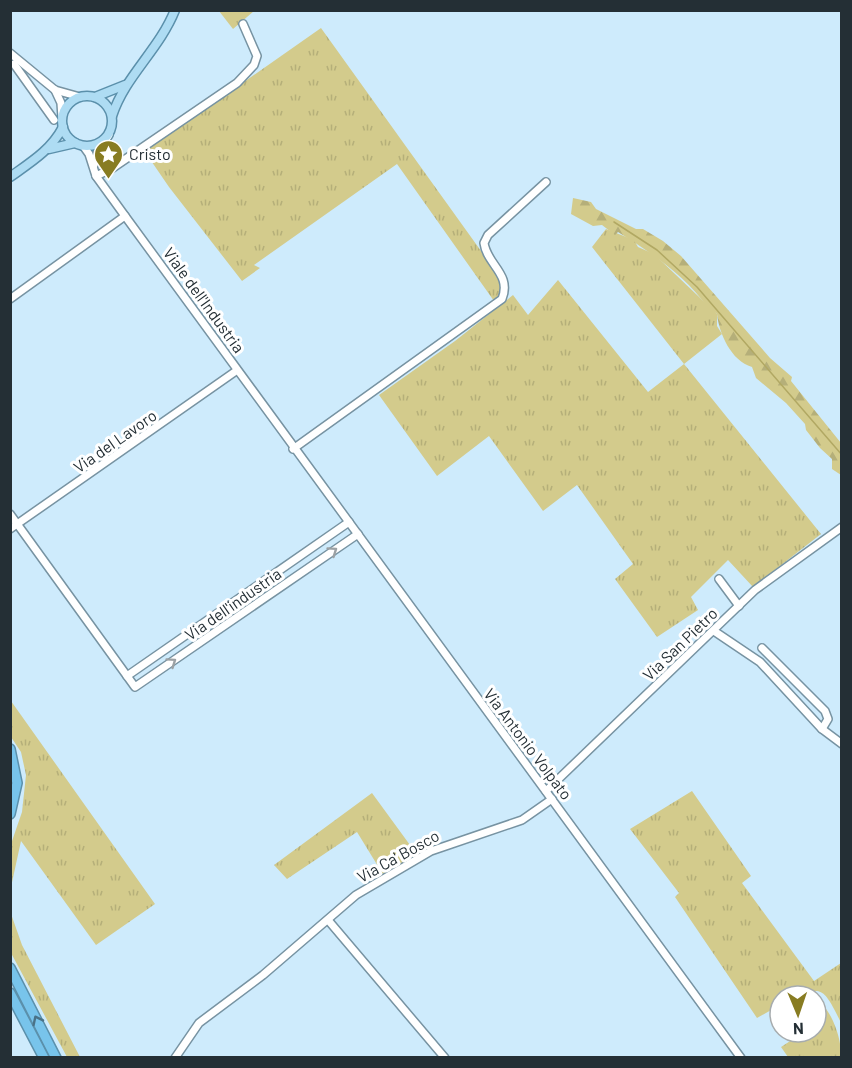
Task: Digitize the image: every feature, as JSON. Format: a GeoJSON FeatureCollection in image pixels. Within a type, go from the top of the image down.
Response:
{"type":"FeatureCollection","features":[{"type":"Feature","properties":{"kind":"highway"},"geometry":{"type":"LineString","coordinates":[[10,749],[17,783],[10,814]]}},
{"type":"Feature","properties":{"kind":"highway"},"geometry":{"type":"LineString","coordinates":[[10,768],[10,781]]}},
{"type":"Feature","properties":{"kind":"highway"},"geometry":{"type":"LineString","coordinates":[[10,967],[56,1058]]}},
{"type":"Feature","properties":{"kind":"highway"},"geometry":{"type":"LineString","coordinates":[[10,993],[44,1058]]}},
{"type":"Feature","properties":{"kind":"main road"},"geometry":{"type":"LineString","coordinates":[[60,122],[75,143],[84,147],[98,144],[109,135],[112,116],[125,85],[160,42],[176,10]]}},
{"type":"Feature","properties":{"kind":"main road"},"geometry":{"type":"LineString","coordinates":[[10,177],[46,151],[56,140],[60,122],[68,105],[80,97],[95,97],[125,85]]}},
{"type":"Feature","properties":{"kind":"main road"},"geometry":{"type":"LineString","coordinates":[[95,97],[106,105],[112,116]]}},
{"type":"Feature","properties":{"kind":"main road"},"geometry":{"type":"LineString","coordinates":[[46,151],[75,143]]}},
{"type":"Feature","properties":{"kind":"street"},"geometry":{"type":"LineString","coordinates":[[96,176],[120,163],[237,83],[248,73],[257,56],[243,24]]}},
{"type":"Feature","properties":{"kind":"street"},"geometry":{"type":"LineString","coordinates":[[10,53],[55,90],[80,97]]}},
{"type":"Feature","properties":{"kind":"street"},"geometry":{"type":"LineString","coordinates":[[14,64],[32,90],[60,122]]}},
{"type":"Feature","properties":{"kind":"street"},"geometry":{"type":"LineString","coordinates":[[32,90],[43,80]]}},
{"type":"Feature","properties":{"kind":"street"},"geometry":{"type":"LineString","coordinates":[[55,90],[61,103],[60,122]]}},
{"type":"Feature","properties":{"kind":"street"},"geometry":{"type":"LineString","coordinates":[[93,168],[98,151],[109,135]]}},
{"type":"Feature","properties":{"kind":"street","name":"Viale dell'Industria"},"geometry":{"type":"LineString","coordinates":[[84,147],[96,176],[293,449]]}},
{"type":"Feature","properties":{"kind":"street"},"geometry":{"type":"LineString","coordinates":[[293,449],[502,299],[505,284],[503,277],[484,243],[488,236],[546,182]]}},
{"type":"Feature","properties":{"kind":"street"},"geometry":{"type":"LineString","coordinates":[[10,299],[125,216]]}},
{"type":"Feature","properties":{"kind":"street","name":"Via del Lavoro"},"geometry":{"type":"LineString","coordinates":[[10,529],[236,370]]}},
{"type":"Feature","properties":{"kind":"street","name":"Via Antonio Volpato"},"geometry":{"type":"LineString","coordinates":[[293,449],[358,534],[447,659],[546,790],[741,1058]]}},
{"type":"Feature","properties":{"kind":"street"},"geometry":{"type":"LineString","coordinates":[[10,514],[135,687],[148,678],[140,667]]}},
{"type":"Feature","properties":{"kind":"street","name":"Via dell'industria"},"geometry":{"type":"LineString","coordinates":[[127,676],[349,522]]}},
{"type":"Feature","properties":{"kind":"street","name":"Via San Pietro"},"geometry":{"type":"LineString","coordinates":[[546,790],[714,632],[755,590],[842,527]]}},
{"type":"Feature","properties":{"kind":"street","name":"Via dell'industria"},"geometry":{"type":"LineString","coordinates":[[148,678],[358,534]]}},
{"type":"Feature","properties":{"kind":"street"},"geometry":{"type":"LineString","coordinates":[[721,580],[739,606]]}},
{"type":"Feature","properties":{"kind":"street"},"geometry":{"type":"LineString","coordinates":[[714,632],[760,662],[822,729],[842,744]]}},
{"type":"Feature","properties":{"kind":"street"},"geometry":{"type":"LineString","coordinates":[[762,648],[825,711],[828,719],[822,729]]}},
{"type":"Feature","properties":{"kind":"street","name":"Via Ca' Bosco"},"geometry":{"type":"LineString","coordinates":[[175,1058],[199,1023],[263,975],[356,895],[431,851],[522,820],[552,799]]}},
{"type":"Feature","properties":{"kind":"street"},"geometry":{"type":"LineString","coordinates":[[328,920],[445,1058]]}},
{"type":"Feature","properties":{"kind":"green space"},"geometry":{"type":"Polygon","coordinates":[[[219,11],[254,11],[233,29],[219,11]]]}},
{"type":"Feature","properties":{"kind":"green space"},"geometry":{"type":"Polygon","coordinates":[[[321,28],[504,283],[503,294],[494,301],[397,164],[254,265],[260,268],[242,281],[169,187],[143,149],[157,143],[321,28]]]}},
{"type":"Feature","properties":{"kind":"green space"},"geometry":{"type":"Polygon","coordinates":[[[573,198],[591,202],[596,209],[636,229],[643,229],[663,241],[681,256],[770,358],[792,377],[791,381],[841,443],[841,475],[832,469],[832,459],[806,430],[805,424],[786,403],[756,378],[752,367],[732,353],[723,338],[717,314],[708,308],[689,285],[666,265],[618,232],[615,235],[602,225],[593,226],[571,214],[573,198]]]}},
{"type":"Feature","properties":{"kind":"green space"},"geometry":{"type":"Polygon","coordinates":[[[606,229],[634,240],[638,247],[654,254],[717,314],[717,326],[722,334],[684,364],[592,247],[606,229]]]}},
{"type":"Feature","properties":{"kind":"green space"},"geometry":{"type":"Polygon","coordinates":[[[558,280],[648,392],[684,364],[821,534],[753,587],[728,560],[691,597],[698,610],[657,637],[615,579],[633,564],[577,485],[543,511],[489,436],[437,476],[379,395],[455,341],[513,295],[528,315],[558,280]]]}},
{"type":"Feature","properties":{"kind":"green space"},"geometry":{"type":"Polygon","coordinates":[[[11,701],[155,904],[96,945],[21,841],[11,887],[11,844],[22,812],[26,775],[21,752],[11,737],[11,701]]]}},
{"type":"Feature","properties":{"kind":"green space"},"geometry":{"type":"Polygon","coordinates":[[[692,791],[751,876],[742,883],[814,981],[841,963],[841,1023],[828,1000],[828,984],[768,984],[768,1012],[757,1018],[675,897],[679,893],[630,829],[692,791]]]}},
{"type":"Feature","properties":{"kind":"green space"},"geometry":{"type":"Polygon","coordinates":[[[372,793],[418,856],[384,876],[357,832],[287,879],[274,865],[372,793]]]}},
{"type":"Feature","properties":{"kind":"green space"},"geometry":{"type":"Polygon","coordinates":[[[10,911],[22,945],[80,1057],[67,1057],[11,953],[10,911]]]}},
{"type":"Feature","properties":{"kind":"green space"},"geometry":{"type":"Polygon","coordinates":[[[828,1012],[840,1042],[841,1057],[788,1057],[781,1047],[786,1044],[828,1044],[828,1012]]]}},
{"type":"Feature","properties":{"kind":"waterway"},"geometry":{"type":"LineString","coordinates":[[614,222],[657,250],[697,287],[842,455]]}},
{"type":"Feature","properties":{"kind":"place","name":"Cristo"},"geometry":{"type":"Point","coordinates":[108,180]}}]}
